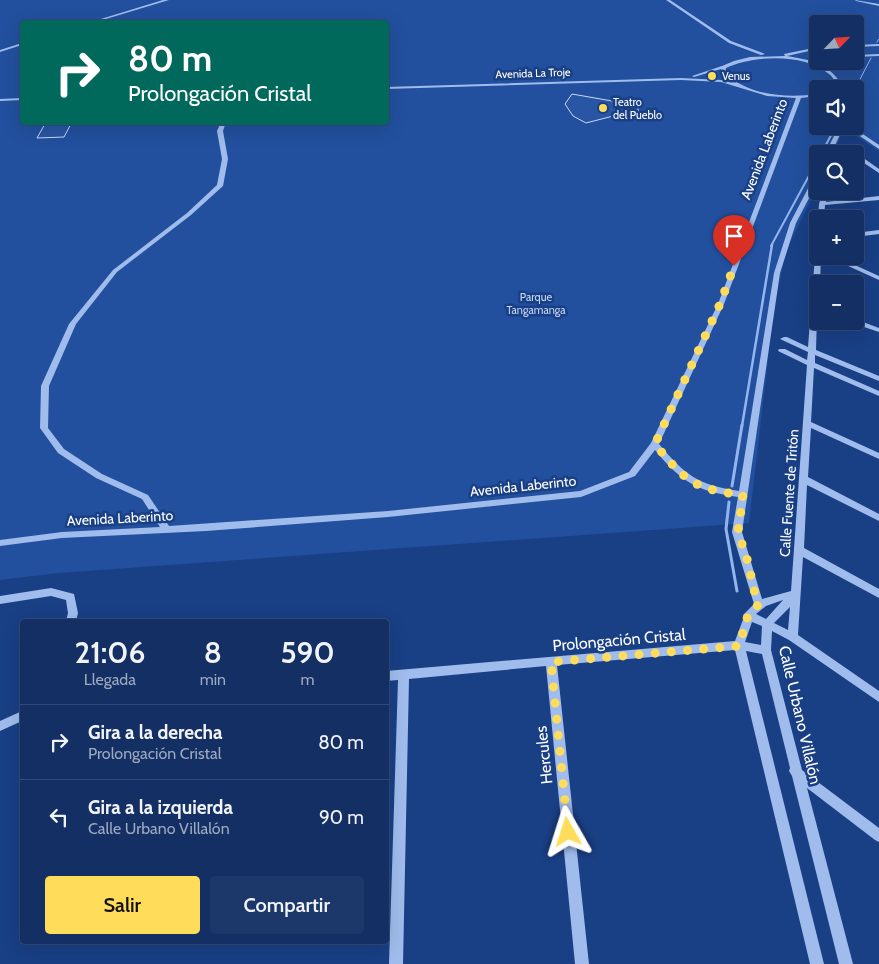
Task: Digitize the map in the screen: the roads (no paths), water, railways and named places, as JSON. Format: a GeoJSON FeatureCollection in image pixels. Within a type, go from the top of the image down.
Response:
{"type":"FeatureCollection","features":[{"type":"Feature","properties":{"kind":"street"},"geometry":{"type":"LineString","coordinates":[[100,20],[167,0]]}},
{"type":"Feature","properties":{"kind":"street"},"geometry":{"type":"LineString","coordinates":[[668,0],[730,42],[771,57],[809,63]]}},
{"type":"Feature","properties":{"kind":"street"},"geometry":{"type":"LineString","coordinates":[[857,0],[879,5]]}},
{"type":"Feature","properties":{"kind":"street"},"geometry":{"type":"LineString","coordinates":[[730,42],[733,50]]}},
{"type":"Feature","properties":{"kind":"street"},"geometry":{"type":"LineString","coordinates":[[0,51],[20,45]]}},
{"type":"Feature","properties":{"kind":"street"},"geometry":{"type":"LineString","coordinates":[[864,46],[879,46]]}},
{"type":"Feature","properties":{"kind":"street"},"geometry":{"type":"LineString","coordinates":[[779,57],[809,50]]}},
{"type":"Feature","properties":{"kind":"street"},"geometry":{"type":"LineString","coordinates":[[864,56],[879,56]]}},
{"type":"Feature","properties":{"kind":"street","name":"Avenida La Troje"},"geometry":{"type":"LineString","coordinates":[[681,78],[724,67],[732,59],[771,57]]}},
{"type":"Feature","properties":{"kind":"street"},"geometry":{"type":"LineString","coordinates":[[803,64],[809,63]]}},
{"type":"Feature","properties":{"kind":"street"},"geometry":{"type":"LineString","coordinates":[[724,67],[723,73],[738,86]]}},
{"type":"Feature","properties":{"kind":"street"},"geometry":{"type":"LineString","coordinates":[[830,70],[837,76],[838,80]]}},
{"type":"Feature","properties":{"kind":"street","name":"Avenida La Troje"},"geometry":{"type":"LineString","coordinates":[[389,88],[681,78],[721,81],[772,95],[809,95]]}},
{"type":"Feature","properties":{"kind":"street","name":"Avenida Laberinto"},"geometry":{"type":"LineString","coordinates":[[0,543],[62,535],[167,530],[388,514],[581,494],[632,474],[655,444],[720,304],[799,96]]}},
{"type":"Feature","properties":{"kind":"street"},"geometry":{"type":"LineString","coordinates":[[0,100],[20,99]]}},
{"type":"Feature","properties":{"kind":"street"},"geometry":{"type":"LineString","coordinates":[[167,530],[145,497],[99,476],[60,451],[44,428],[45,386],[74,324],[115,271],[190,214],[220,186],[225,159],[220,132],[223,125]]}},
{"type":"Feature","properties":{"kind":"street"},"geometry":{"type":"LineString","coordinates":[[861,135],[879,147]]}},
{"type":"Feature","properties":{"kind":"street"},"geometry":{"type":"LineString","coordinates":[[864,161],[879,171]]}},
{"type":"Feature","properties":{"kind":"street"},"geometry":{"type":"LineString","coordinates":[[759,604],[738,532],[777,273],[793,223],[809,192]]}},
{"type":"Feature","properties":{"kind":"street"},"geometry":{"type":"LineString","coordinates":[[822,204],[879,198]]}},
{"type":"Feature","properties":{"kind":"street"},"geometry":{"type":"LineString","coordinates":[[822,210],[823,200]]}},
{"type":"Feature","properties":{"kind":"street"},"geometry":{"type":"LineString","coordinates":[[864,234],[879,232]]}},
{"type":"Feature","properties":{"kind":"street"},"geometry":{"type":"LineString","coordinates":[[850,265],[879,278]]}},
{"type":"Feature","properties":{"kind":"street"},"geometry":{"type":"LineString","coordinates":[[870,274],[879,273]]}},
{"type":"Feature","properties":{"kind":"street"},"geometry":{"type":"LineString","coordinates":[[864,324],[879,330]]}},
{"type":"Feature","properties":{"kind":"street","name":"Calle Fuente de Tritón"},"geometry":{"type":"LineString","coordinates":[[793,637],[814,330]]}},
{"type":"Feature","properties":{"kind":"street"},"geometry":{"type":"LineString","coordinates":[[784,339],[879,379]]}},
{"type":"Feature","properties":{"kind":"street"},"geometry":{"type":"LineString","coordinates":[[782,351],[811,366],[877,390]]}},
{"type":"Feature","properties":{"kind":"street"},"geometry":{"type":"LineString","coordinates":[[807,422],[879,456]]}},
{"type":"Feature","properties":{"kind":"street"},"geometry":{"type":"LineString","coordinates":[[655,444],[690,482],[702,488],[743,495]]}},
{"type":"Feature","properties":{"kind":"street"},"geometry":{"type":"LineString","coordinates":[[804,478],[879,518]]}},
{"type":"Feature","properties":{"kind":"street"},"geometry":{"type":"LineString","coordinates":[[799,550],[879,594]]}},
{"type":"Feature","properties":{"kind":"street"},"geometry":{"type":"LineString","coordinates":[[0,600],[51,592],[70,597],[73,613],[72,619]]}},
{"type":"Feature","properties":{"kind":"street"},"geometry":{"type":"LineString","coordinates":[[796,594],[774,598],[759,604],[748,615],[739,646],[817,964]]}},
{"type":"Feature","properties":{"kind":"street"},"geometry":{"type":"LineString","coordinates":[[767,624],[796,594]]}},
{"type":"Feature","properties":{"kind":"street"},"geometry":{"type":"LineString","coordinates":[[748,615],[793,637],[879,697]]}},
{"type":"Feature","properties":{"kind":"street","name":"Calle Urbano Villalón"},"geometry":{"type":"LineString","coordinates":[[767,624],[766,650],[795,770],[846,964]]}},
{"type":"Feature","properties":{"kind":"street","name":"Prolongación Cristal"},"geometry":{"type":"LineString","coordinates":[[389,676],[739,646],[766,650]]}},
{"type":"Feature","properties":{"kind":"street","name":"Hercules"},"geometry":{"type":"LineString","coordinates":[[551,662],[582,964]]}},
{"type":"Feature","properties":{"kind":"street"},"geometry":{"type":"LineString","coordinates":[[396,964],[404,675]]}},
{"type":"Feature","properties":{"kind":"street"},"geometry":{"type":"LineString","coordinates":[[0,726],[20,717]]}},
{"type":"Feature","properties":{"kind":"street"},"geometry":{"type":"LineString","coordinates":[[795,770],[879,836]]}},
{"type":"Feature","properties":{"kind":"waterway"},"geometry":{"type":"LineString","coordinates":[[860,80],[871,58]]}},
{"type":"Feature","properties":{"kind":"waterway"},"geometry":{"type":"LineString","coordinates":[[826,145],[831,135]]}},
{"type":"Feature","properties":{"kind":"waterway"},"geometry":{"type":"LineString","coordinates":[[771,246],[809,176]]}},
{"type":"Feature","properties":{"kind":"waterway"},"geometry":{"type":"LineString","coordinates":[[742,426],[772,245]]}},
{"type":"Feature","properties":{"kind":"waterway"},"geometry":{"type":"LineString","coordinates":[[732,486],[742,425]]}},
{"type":"Feature","properties":{"kind":"waterway"},"geometry":{"type":"LineString","coordinates":[[729,502],[726,529],[737,591]]}},
{"type":"Feature","properties":{"kind":"place","name":"Venus"},"geometry":{"type":"Point","coordinates":[712,76]}},
{"type":"Feature","properties":{"kind":"place","name":"Teatro del Pueblo"},"geometry":{"type":"Point","coordinates":[603,108]}},
{"type":"Feature","properties":{"kind":"park label","name":"Parque Tangamanga"},"geometry":{"type":"Point","coordinates":[536,303]}}]}
